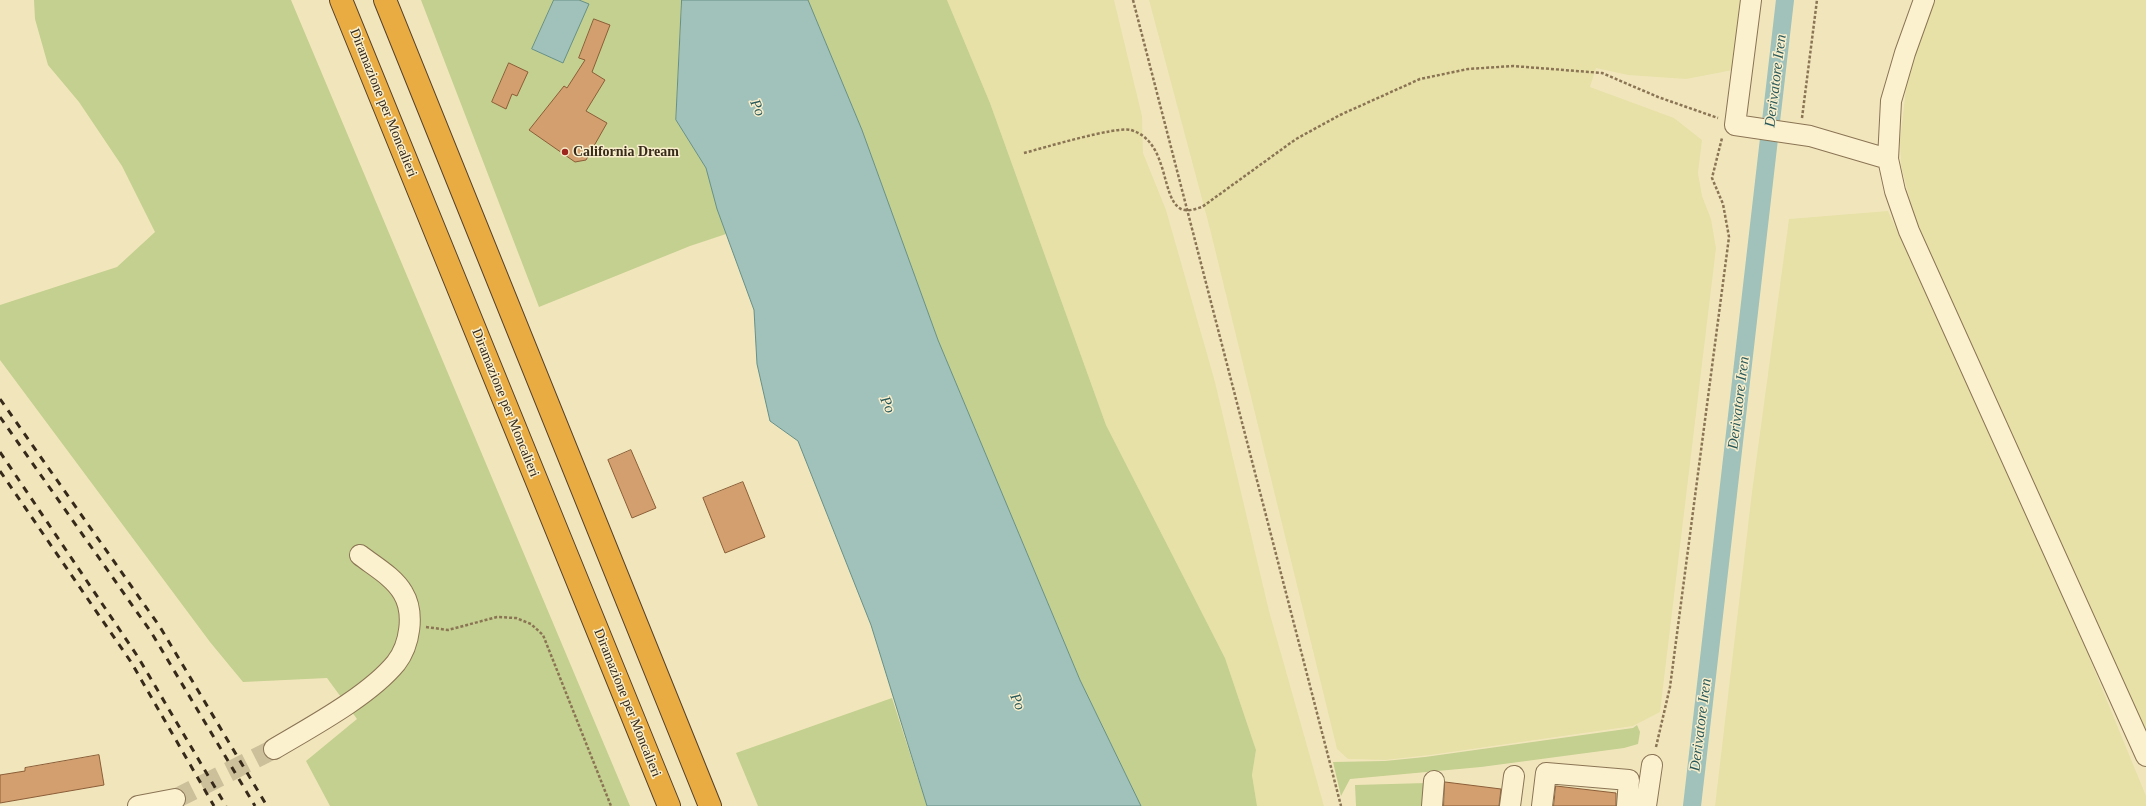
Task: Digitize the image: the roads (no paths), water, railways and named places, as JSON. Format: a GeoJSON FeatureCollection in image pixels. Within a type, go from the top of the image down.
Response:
{"type":"FeatureCollection","features":[{"type":"Feature","properties":{"kind":"highway","name":"Diramazione per Moncalieri"},"geometry":{"type":"LineString","coordinates":[[341,0],[669,806]]}},
{"type":"Feature","properties":{"kind":"highway"},"geometry":{"type":"LineString","coordinates":[[385,0],[710,806]]}},
{"type":"Feature","properties":{"kind":"street"},"geometry":{"type":"LineString","coordinates":[[1751,0],[1735,124],[1810,136],[1888,159]]}},
{"type":"Feature","properties":{"kind":"street"},"geometry":{"type":"LineString","coordinates":[[1924,0],[1891,101],[1888,159],[1895,191],[1908,231],[2146,756]]}},
{"type":"Feature","properties":{"kind":"street"},"geometry":{"type":"LineString","coordinates":[[274,749],[325,718],[375,683],[397,662],[408,639],[410,610],[404,593],[391,579],[360,555]]}},
{"type":"Feature","properties":{"kind":"street"},"geometry":{"type":"LineString","coordinates":[[1646,806],[1652,766]]}},
{"type":"Feature","properties":{"kind":"street"},"geometry":{"type":"LineString","coordinates":[[1542,806],[1546,773],[1629,780],[1627,806]]}},
{"type":"Feature","properties":{"kind":"street"},"geometry":{"type":"LineString","coordinates":[[1510,806],[1514,776]]}},
{"type":"Feature","properties":{"kind":"street"},"geometry":{"type":"LineString","coordinates":[[1432,806],[1434,780]]}},
{"type":"Feature","properties":{"kind":"street"},"geometry":{"type":"LineString","coordinates":[[138,806],[175,799]]}},
{"type":"Feature","properties":{"kind":"water"},"geometry":{"type":"Polygon","coordinates":[[[554,0],[579,0],[589,4],[563,63],[532,49],[554,0]]]}},
{"type":"Feature","properties":{"kind":"water","name":"Po"},"geometry":{"type":"Polygon","coordinates":[[[682,0],[808,0],[862,130],[938,340],[1080,680],[1141,806],[927,806],[871,625],[798,441],[770,421],[757,364],[754,310],[717,209],[706,168],[676,120],[682,0]]]}},
{"type":"Feature","properties":{"kind":"waterway","name":"Derivatore Iren"},"geometry":{"type":"LineString","coordinates":[[1692,806],[1785,0]]}},
{"type":"Feature","properties":{"kind":"tunnel"},"geometry":{"type":"LineString","coordinates":[[175,799],[274,749]]}},
{"type":"Feature","properties":{"kind":"railway"},"geometry":{"type":"LineString","coordinates":[[0,399],[160,627],[267,806]]}},
{"type":"Feature","properties":{"kind":"railway"},"geometry":{"type":"LineString","coordinates":[[0,417],[151,632],[255,806]]}},
{"type":"Feature","properties":{"kind":"railway"},"geometry":{"type":"LineString","coordinates":[[0,452],[138,657],[226,806]]}},
{"type":"Feature","properties":{"kind":"railway"},"geometry":{"type":"LineString","coordinates":[[0,471],[131,662],[214,806]]}},
{"type":"Feature","properties":{"kind":"place","name":"California Dream"},"geometry":{"type":"Point","coordinates":[565,152]}}]}
